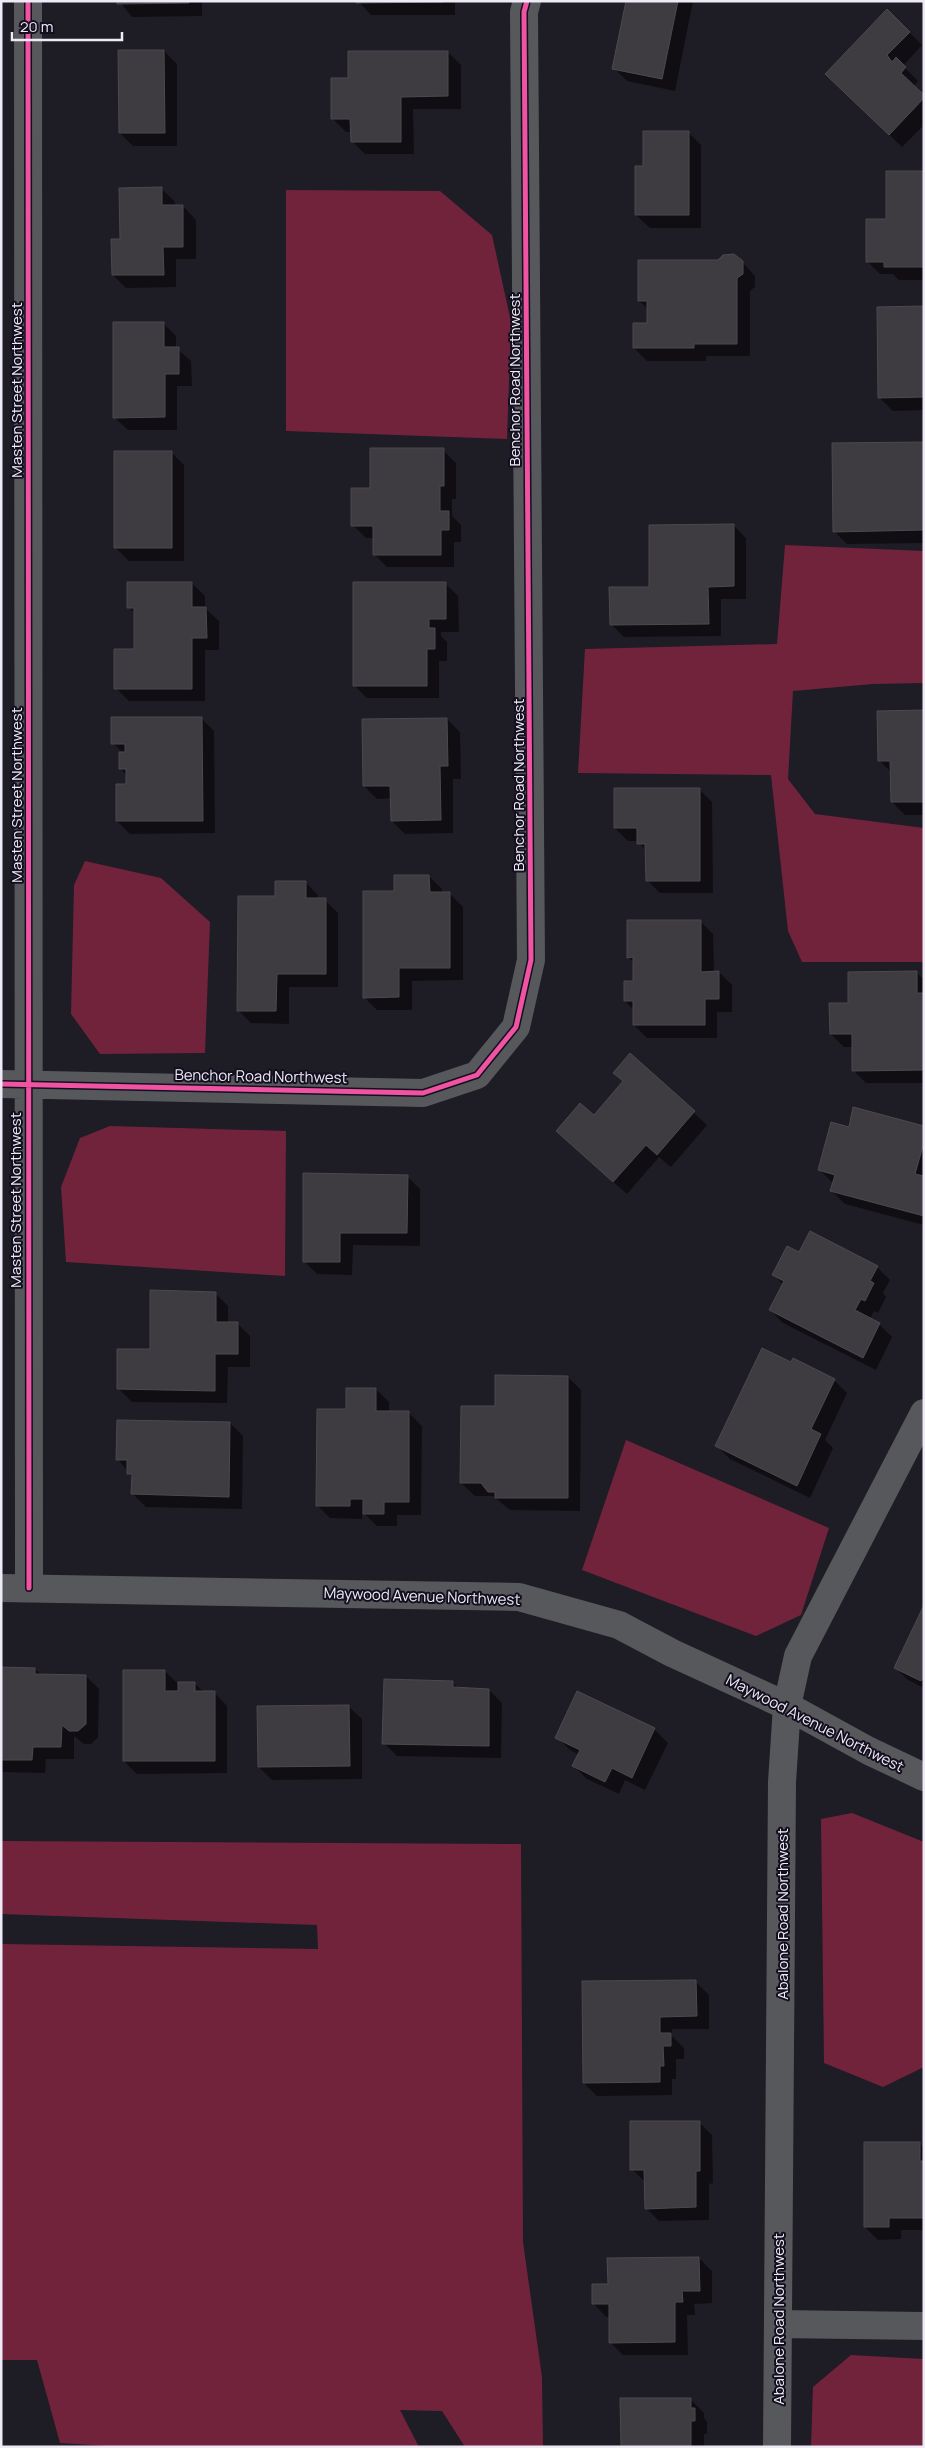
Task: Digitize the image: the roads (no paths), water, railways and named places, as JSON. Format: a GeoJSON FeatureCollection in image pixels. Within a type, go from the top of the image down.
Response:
{"type":"FeatureCollection","features":[{"type":"Feature","properties":{"kind":"street","name":"Masten Street Northwest"},"geometry":{"type":"LineString","coordinates":[[28,1],[14,1084],[29,1588]]}},
{"type":"Feature","properties":{"kind":"street","name":"Benchor Road Northwest"},"geometry":{"type":"LineString","coordinates":[[14,1084],[423,1092],[477,1075],[516,1027],[531,960],[524,12],[527,1]]}},
{"type":"Feature","properties":{"kind":"street","name":"Abalone Road Northwest"},"geometry":{"type":"LineString","coordinates":[[778,2447],[782,1782],[787,1706],[798,1656],[924,1413]]}},
{"type":"Feature","properties":{"kind":"street","name":"Maywood Avenue Northwest"},"geometry":{"type":"LineString","coordinates":[[1,1588],[519,1597],[620,1626],[672,1654],[787,1706],[869,1751],[924,1777]]}},
{"type":"Feature","properties":{"kind":"street"},"geometry":{"type":"LineString","coordinates":[[778,2324],[924,2326]]}}]}
